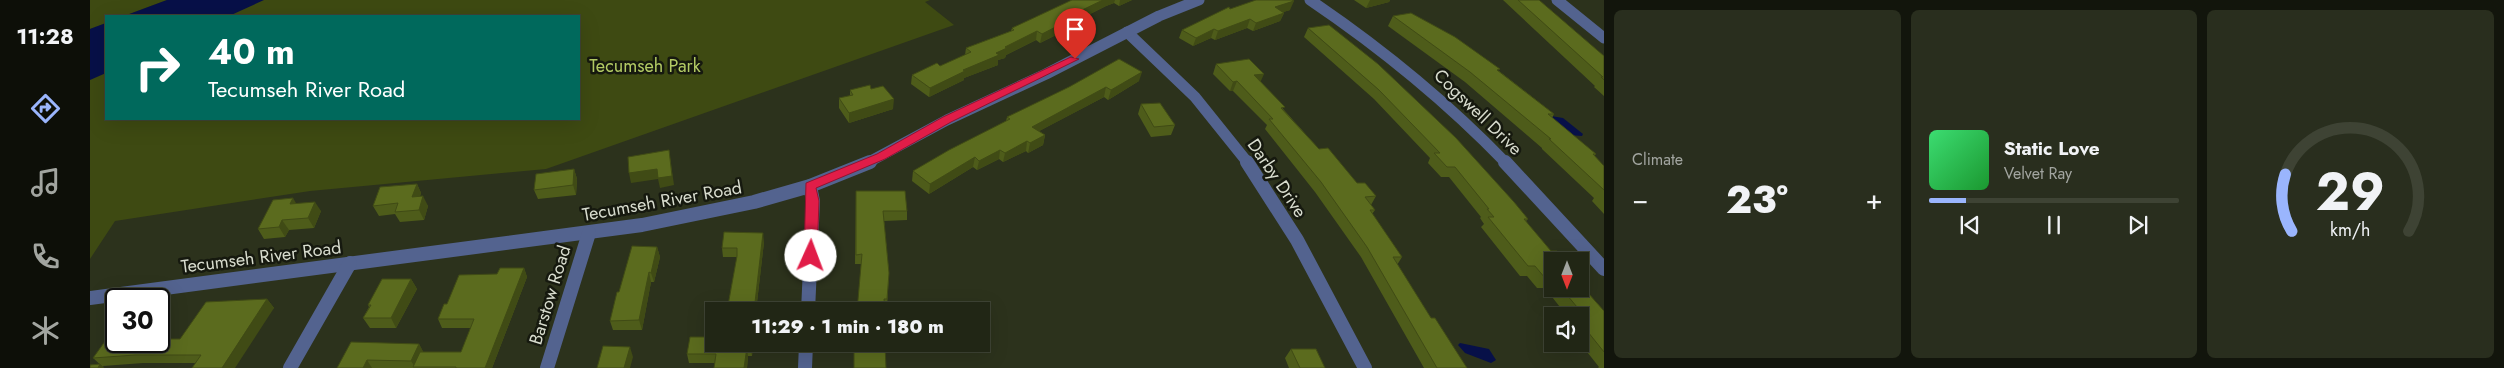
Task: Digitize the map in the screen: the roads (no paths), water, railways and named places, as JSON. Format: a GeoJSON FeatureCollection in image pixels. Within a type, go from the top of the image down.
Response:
{"type":"FeatureCollection","features":[{"type":"Feature","properties":{"kind":"street","name":"Tecumseh River Road"},"geometry":{"type":"LineString","coordinates":[[90,298],[589,233],[698,215],[810,186],[881,157],[947,120],[1046,74],[1127,32],[1198,0]]}},
{"type":"Feature","properties":{"kind":"street","name":"Cogswell Drive"},"geometry":{"type":"LineString","coordinates":[[1310,0],[1381,50],[1418,79],[1508,166],[1604,269]]}},
{"type":"Feature","properties":{"kind":"street"},"geometry":{"type":"LineString","coordinates":[[1557,0],[1604,38]]}},
{"type":"Feature","properties":{"kind":"street","name":"Darby Drive"},"geometry":{"type":"LineString","coordinates":[[1127,32],[1179,78],[1217,121],[1246,160],[1275,202],[1303,249],[1365,368]]}},
{"type":"Feature","properties":{"kind":"street"},"geometry":{"type":"LineString","coordinates":[[808,302],[813,201],[810,186]]}},
{"type":"Feature","properties":{"kind":"street","name":"Barstow Road"},"geometry":{"type":"LineString","coordinates":[[547,368],[589,233]]}},
{"type":"Feature","properties":{"kind":"street"},"geometry":{"type":"LineString","coordinates":[[290,368],[350,263]]}},
{"type":"Feature","properties":{"kind":"street"},"geometry":{"type":"LineString","coordinates":[[805,368],[806,352]]}},
{"type":"Feature","properties":{"kind":"park label","name":"Tecumseh Park"},"geometry":{"type":"Point","coordinates":[645,66]}}]}
